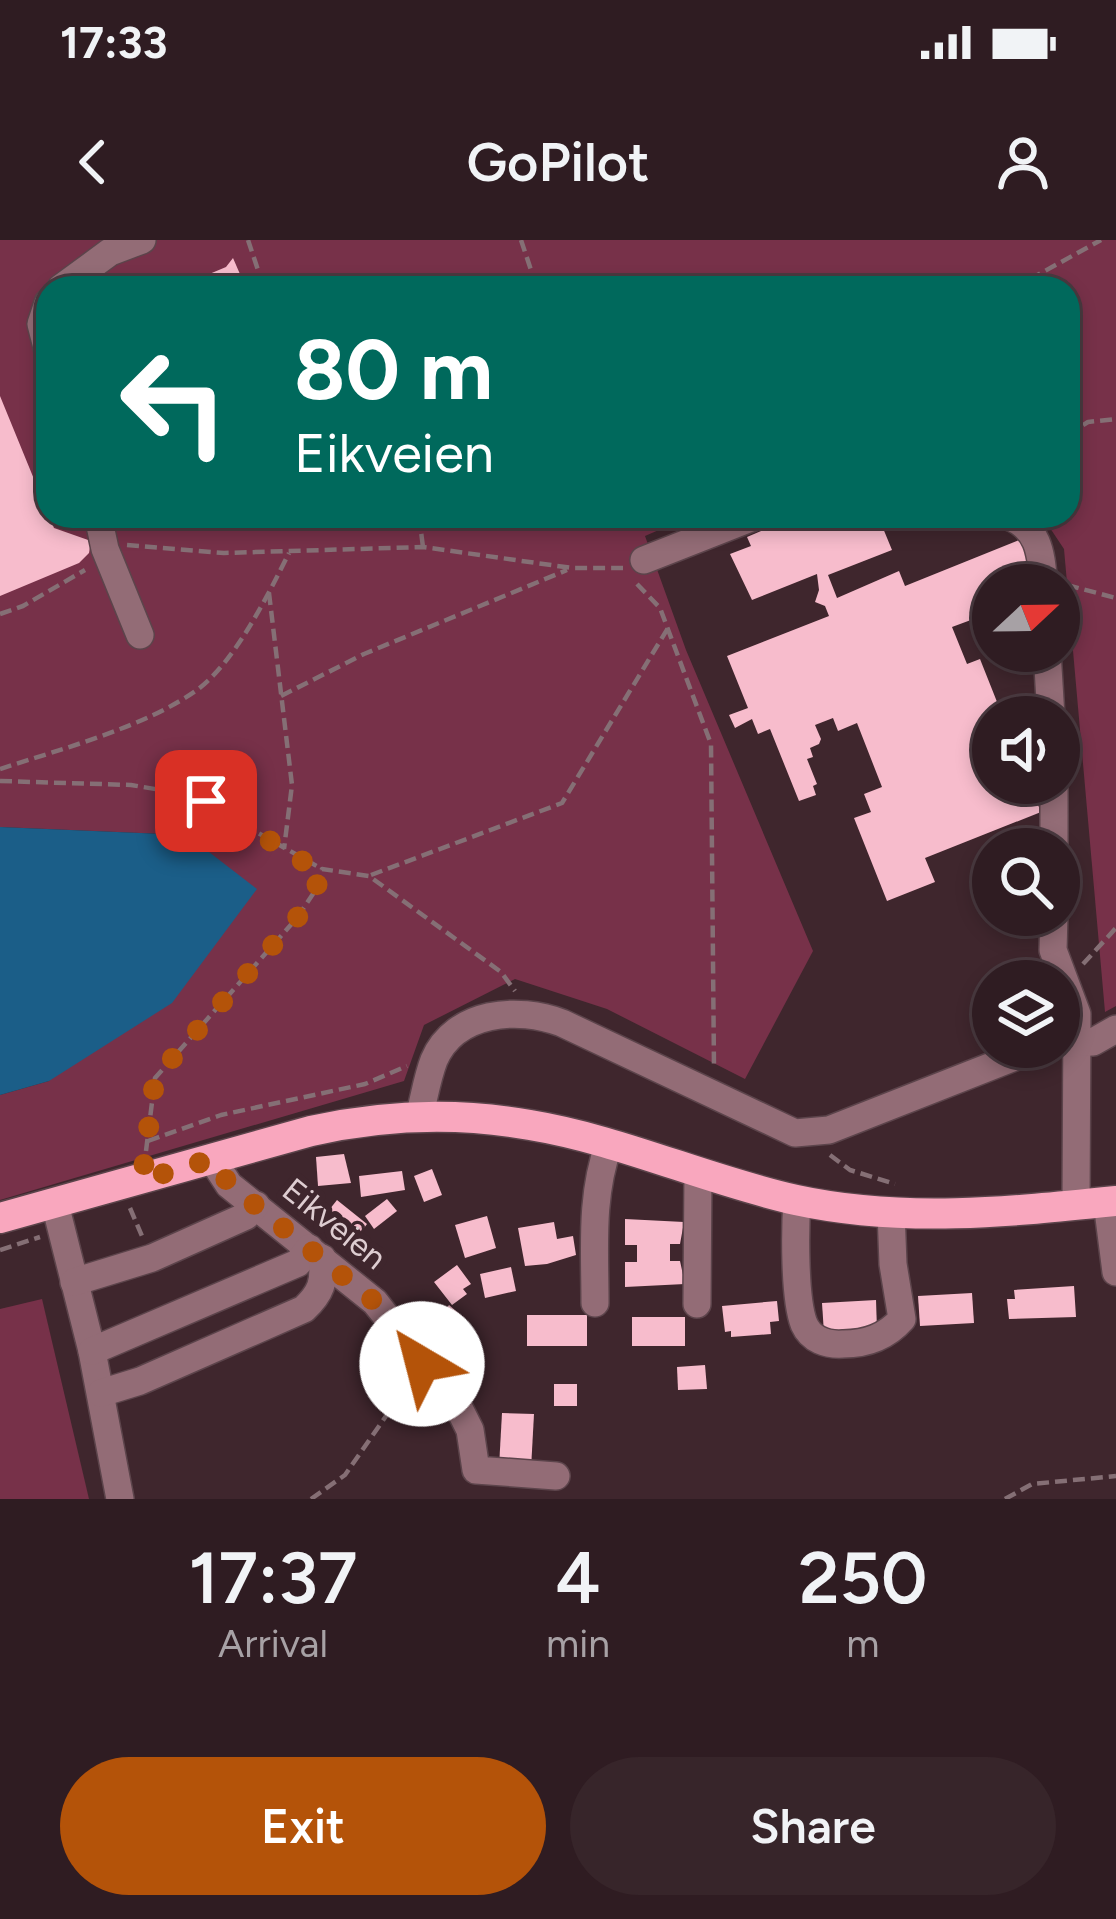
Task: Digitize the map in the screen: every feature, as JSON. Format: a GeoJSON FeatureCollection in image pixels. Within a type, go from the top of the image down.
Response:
{"type":"FeatureCollection","features":[{"type":"Feature","properties":{"kind":"main road","name":"Eikveien"},"geometry":{"type":"LineString","coordinates":[[0,1219],[58,1216],[132,1183],[352,1122],[419,1118],[518,1123],[609,1144],[797,1200],[891,1213],[981,1215],[1100,1203]]}},
{"type":"Feature","properties":{"kind":"street"},"geometry":{"type":"LineString","coordinates":[[77,276],[110,252],[142,240]]}},
{"type":"Feature","properties":{"kind":"street"},"geometry":{"type":"LineString","coordinates":[[101,528],[140,635]]}},
{"type":"Feature","properties":{"kind":"street"},"geometry":{"type":"LineString","coordinates":[[644,560],[725,528]]}},
{"type":"Feature","properties":{"kind":"street"},"geometry":{"type":"LineString","coordinates":[[1027,528],[1040,547],[1041,564]]}},
{"type":"Feature","properties":{"kind":"street"},"geometry":{"type":"LineString","coordinates":[[419,1118],[432,1064],[447,1042],[483,1018],[524,1012],[562,1023],[785,1130],[829,1130],[987,1068]]}},
{"type":"Feature","properties":{"kind":"street"},"geometry":{"type":"LineString","coordinates":[[1080,1043],[1093,1042],[1116,1029]]}},
{"type":"Feature","properties":{"kind":"street"},"geometry":{"type":"LineString","coordinates":[[1073,1068],[1116,1272]]}},
{"type":"Feature","properties":{"kind":"street"},"geometry":{"type":"LineString","coordinates":[[595,1303],[595,1206],[609,1144]]}},
{"type":"Feature","properties":{"kind":"street","name":"Eikveien"},"geometry":{"type":"LineString","coordinates":[[212,1159],[229,1184],[375,1302],[460,1410],[470,1430],[476,1471],[556,1476]]}},
{"type":"Feature","properties":{"kind":"street"},"geometry":{"type":"LineString","coordinates":[[698,1171],[698,1304]]}},
{"type":"Feature","properties":{"kind":"street"},"geometry":{"type":"LineString","coordinates":[[797,1200],[794,1233],[803,1323],[820,1342],[835,1345],[863,1344],[902,1319],[891,1213]]}},
{"type":"Feature","properties":{"kind":"street"},"geometry":{"type":"LineString","coordinates":[[74,1282],[152,1258],[246,1216],[256,1205]]}},
{"type":"Feature","properties":{"kind":"street"},"geometry":{"type":"LineString","coordinates":[[58,1216],[92,1351],[120,1499]]}},
{"type":"Feature","properties":{"kind":"street"},"geometry":{"type":"LineString","coordinates":[[92,1351],[316,1253],[322,1285],[304,1309],[101,1394]]}},
{"type":"Feature","properties":{"kind":"path"},"geometry":{"type":"LineString","coordinates":[[248,240],[260,276]]}},
{"type":"Feature","properties":{"kind":"path"},"geometry":{"type":"LineString","coordinates":[[521,240],[533,276]]}},
{"type":"Feature","properties":{"kind":"path"},"geometry":{"type":"LineString","coordinates":[[1036,276],[1101,240]]}},
{"type":"Feature","properties":{"kind":"path"},"geometry":{"type":"LineString","coordinates":[[1080,427],[1116,419]]}},
{"type":"Feature","properties":{"kind":"path"},"geometry":{"type":"LineString","coordinates":[[421,528],[423,547]]}},
{"type":"Feature","properties":{"kind":"path"},"geometry":{"type":"LineString","coordinates":[[0,614],[23,607],[99,562],[105,549],[133,544],[224,553],[423,547],[572,568],[632,567],[639,589],[660,608],[711,744],[717,1053],[707,1094]]}},
{"type":"Feature","properties":{"kind":"path"},"geometry":{"type":"LineString","coordinates":[[0,769],[142,718],[199,688],[269,593],[289,553]]}},
{"type":"Feature","properties":{"kind":"path"},"geometry":{"type":"LineString","coordinates":[[281,696],[364,655],[572,568]]}},
{"type":"Feature","properties":{"kind":"path"},"geometry":{"type":"LineString","coordinates":[[1080,591],[1116,598]]}},
{"type":"Feature","properties":{"kind":"path"},"geometry":{"type":"LineString","coordinates":[[269,593],[292,784],[284,849]]}},
{"type":"Feature","properties":{"kind":"path"},"geometry":{"type":"LineString","coordinates":[[369,877],[562,802],[668,628]]}},
{"type":"Feature","properties":{"kind":"path"},"geometry":{"type":"LineString","coordinates":[[0,781],[131,784],[191,795],[322,869],[369,877],[501,972],[512,983],[524,1012]]}},
{"type":"Feature","properties":{"kind":"path"},"geometry":{"type":"LineString","coordinates":[[152,1258],[132,1183],[148,1141],[155,1078],[297,918],[315,891],[322,869]]}},
{"type":"Feature","properties":{"kind":"path"},"geometry":{"type":"LineString","coordinates":[[1080,966],[1116,928]]}},
{"type":"Feature","properties":{"kind":"path"},"geometry":{"type":"LineString","coordinates":[[148,1141],[221,1115],[365,1084],[412,1064]]}},
{"type":"Feature","properties":{"kind":"path"},"geometry":{"type":"LineString","coordinates":[[810,1133],[850,1170],[914,1185]]}},
{"type":"Feature","properties":{"kind":"path"},"geometry":{"type":"LineString","coordinates":[[0,1250],[58,1216]]}},
{"type":"Feature","properties":{"kind":"path"},"geometry":{"type":"LineString","coordinates":[[311,1499],[345,1475],[422,1364]]}},
{"type":"Feature","properties":{"kind":"path"},"geometry":{"type":"LineString","coordinates":[[1005,1499],[1032,1484],[1116,1476]]}},
{"type":"Feature","properties":{"kind":"shaded area"},"geometry":{"type":"Polygon","coordinates":[[[0,240],[1116,240],[1116,1006],[1105,1012],[1075,672],[1080,672],[1080,564],[1065,564],[1064,549],[1050,528],[1080,528],[1080,276],[36,276],[36,528],[663,528],[645,536],[686,650],[813,951],[745,1079],[607,1009],[515,979],[424,1025],[404,1081],[0,1200],[0,1095],[49,1081],[187,835],[0,827],[0,240]]]}},
{"type":"Feature","properties":{"kind":"shaded area"},"geometry":{"type":"Polygon","coordinates":[[[42,1299],[89,1499],[0,1499],[0,1309],[42,1299]]]}},
{"type":"Feature","properties":{"kind":"water"},"geometry":{"type":"Polygon","coordinates":[[[0,827],[187,835],[257,889],[172,1003],[49,1081],[0,1095],[0,827]]]}},
{"type":"Feature","properties":{"kind":"building"},"geometry":{"type":"Polygon","coordinates":[[[233,258],[241,276],[205,276],[226,267],[233,258]]]}},
{"type":"Feature","properties":{"kind":"building"},"geometry":{"type":"Polygon","coordinates":[[[0,396],[36,484],[36,528],[54,528],[91,541],[89,553],[79,563],[0,596],[0,396]]]}},
{"type":"Feature","properties":{"kind":"building"},"geometry":{"type":"Polygon","coordinates":[[[768,528],[883,528],[892,550],[828,575],[837,598],[899,571],[905,586],[1029,536],[1031,564],[972,564],[972,620],[952,627],[967,664],[972,662],[972,672],[985,672],[995,696],[972,696],[972,804],[1038,804],[1041,812],[1001,828],[972,828],[972,839],[925,858],[935,882],[887,901],[854,818],[871,812],[864,794],[882,787],[857,723],[838,731],[833,718],[815,725],[821,739],[810,748],[813,757],[807,759],[817,784],[813,786],[816,795],[799,801],[770,729],[758,734],[752,719],[735,728],[729,715],[748,708],[727,656],[829,616],[825,606],[815,602],[817,574],[752,600],[730,554],[751,546],[747,537],[768,528]]]}},
{"type":"Feature","properties":{"kind":"building"},"geometry":{"type":"Polygon","coordinates":[[[344,1154],[351,1183],[318,1186],[316,1157],[344,1154]]]}},
{"type":"Feature","properties":{"kind":"building"},"geometry":{"type":"Polygon","coordinates":[[[432,1169],[442,1195],[424,1202],[414,1176],[432,1169]]]}},
{"type":"Feature","properties":{"kind":"building"},"geometry":{"type":"Polygon","coordinates":[[[402,1171],[405,1190],[361,1197],[359,1176],[402,1171]]]}},
{"type":"Feature","properties":{"kind":"building"},"geometry":{"type":"Polygon","coordinates":[[[387,1199],[397,1211],[374,1229],[365,1216],[387,1199]]]}},
{"type":"Feature","properties":{"kind":"building"},"geometry":{"type":"Polygon","coordinates":[[[337,1200],[367,1224],[350,1247],[326,1229],[322,1219],[337,1200]]]}},
{"type":"Feature","properties":{"kind":"building"},"geometry":{"type":"Polygon","coordinates":[[[487,1216],[496,1248],[465,1258],[455,1225],[487,1216]]]}},
{"type":"Feature","properties":{"kind":"building"},"geometry":{"type":"Polygon","coordinates":[[[625,1219],[684,1222],[680,1244],[670,1244],[670,1261],[680,1261],[685,1284],[625,1287],[625,1262],[637,1262],[637,1245],[625,1245],[625,1219]]]}},
{"type":"Feature","properties":{"kind":"building"},"geometry":{"type":"Polygon","coordinates":[[[554,1222],[557,1239],[573,1236],[576,1255],[525,1266],[518,1228],[554,1222]]]}},
{"type":"Feature","properties":{"kind":"building"},"geometry":{"type":"Polygon","coordinates":[[[457,1265],[471,1284],[463,1289],[467,1294],[452,1305],[434,1282],[457,1265]]]}},
{"type":"Feature","properties":{"kind":"building"},"geometry":{"type":"Polygon","coordinates":[[[511,1267],[516,1291],[485,1298],[480,1274],[511,1267]]]}},
{"type":"Feature","properties":{"kind":"building"},"geometry":{"type":"Polygon","coordinates":[[[1074,1286],[1076,1317],[1009,1319],[1007,1299],[1015,1299],[1014,1290],[1074,1286]]]}},
{"type":"Feature","properties":{"kind":"building"},"geometry":{"type":"Polygon","coordinates":[[[972,1293],[974,1323],[920,1326],[918,1296],[972,1293]]]}},
{"type":"Feature","properties":{"kind":"building"},"geometry":{"type":"Polygon","coordinates":[[[876,1300],[877,1330],[824,1333],[822,1303],[876,1300]]]}},
{"type":"Feature","properties":{"kind":"building"},"geometry":{"type":"Polygon","coordinates":[[[777,1301],[779,1321],[770,1322],[771,1334],[731,1337],[731,1331],[725,1332],[722,1306],[777,1301]]]}},
{"type":"Feature","properties":{"kind":"building"},"geometry":{"type":"Polygon","coordinates":[[[442,1305],[464,1318],[461,1321],[474,1333],[465,1343],[431,1319],[442,1305]]]}},
{"type":"Feature","properties":{"kind":"building"},"geometry":{"type":"Polygon","coordinates":[[[527,1315],[587,1315],[587,1346],[527,1346],[527,1315]]]}},
{"type":"Feature","properties":{"kind":"building"},"geometry":{"type":"Polygon","coordinates":[[[632,1317],[685,1317],[685,1346],[632,1346],[632,1317]]]}},
{"type":"Feature","properties":{"kind":"building"},"geometry":{"type":"Polygon","coordinates":[[[705,1365],[707,1389],[678,1390],[677,1367],[705,1365]]]}},
{"type":"Feature","properties":{"kind":"building"},"geometry":{"type":"Polygon","coordinates":[[[554,1384],[577,1384],[577,1406],[554,1406],[554,1384]]]}},
{"type":"Feature","properties":{"kind":"building"},"geometry":{"type":"Polygon","coordinates":[[[502,1413],[534,1414],[531,1469],[499,1467],[502,1413]]]}},
{"type":"Feature","properties":{"kind":"route"},"geometry":{"type":"LineString","coordinates":[[206,801],[322,869],[315,891],[297,918],[155,1078],[142,1180],[212,1159],[229,1184],[375,1302],[422,1364]]}}]}
